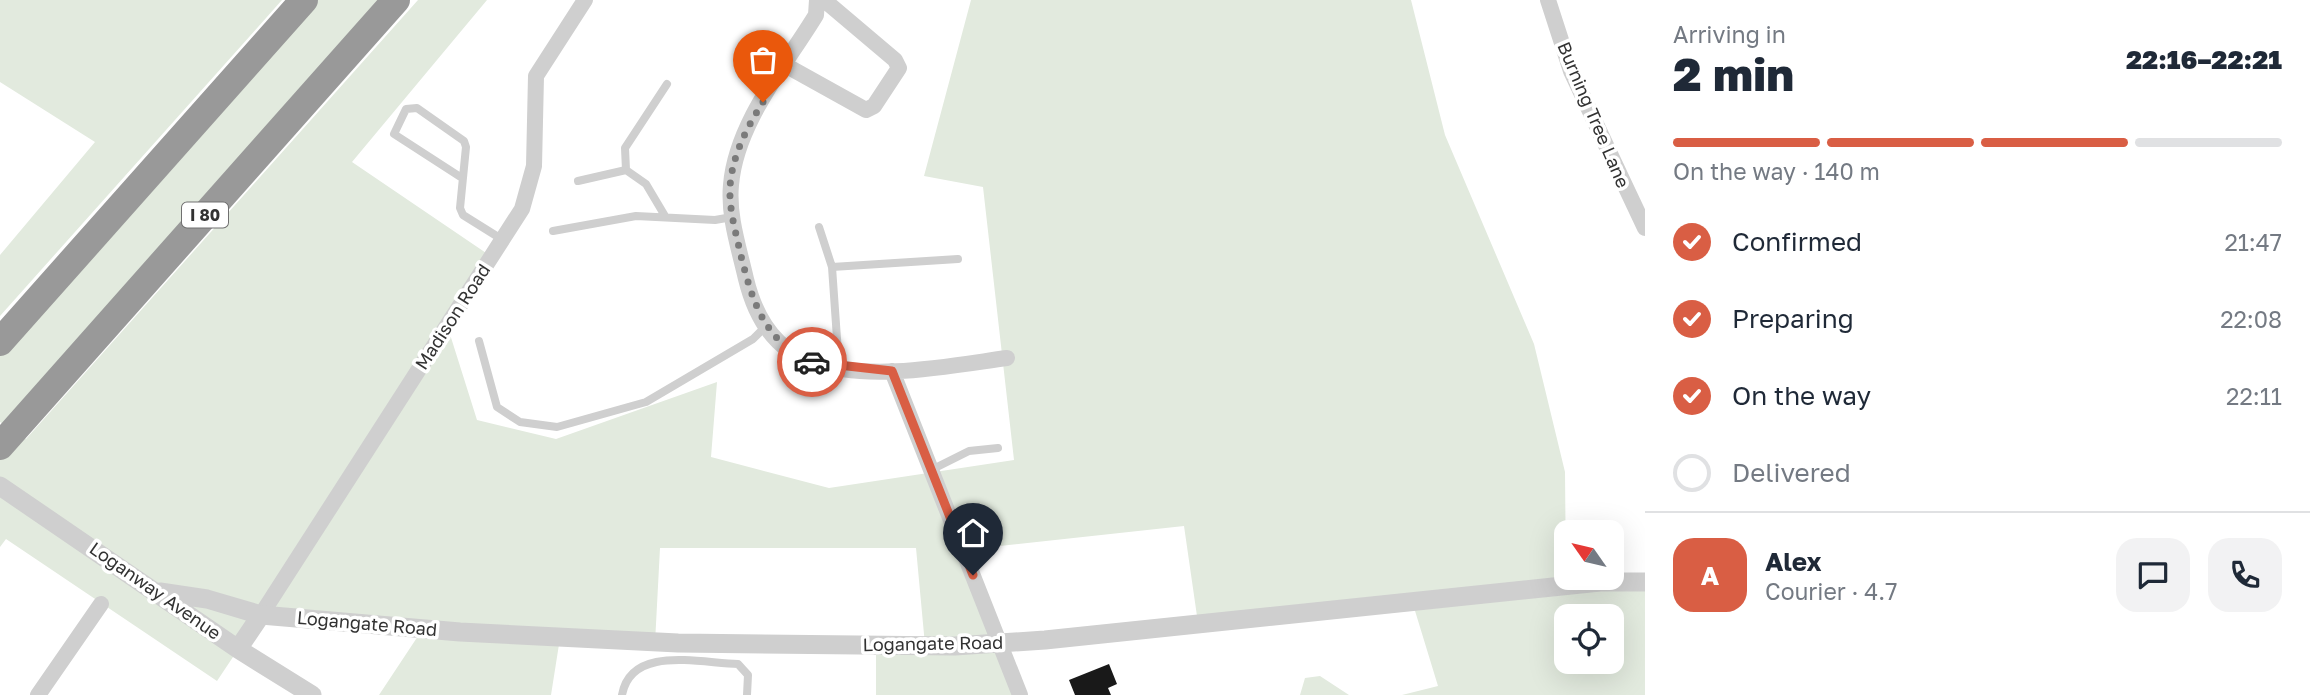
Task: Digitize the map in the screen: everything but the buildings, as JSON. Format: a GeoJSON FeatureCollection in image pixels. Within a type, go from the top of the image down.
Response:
{"type":"FeatureCollection","features":[{"type":"Feature","properties":{"kind":"highway"},"geometry":{"type":"LineString","coordinates":[[0,342],[304,0]]}},
{"type":"Feature","properties":{"kind":"highway","name":"I 80"},"geometry":{"type":"LineString","coordinates":[[7,438],[397,0]]}},
{"type":"Feature","properties":{"kind":"street","name":"Madison Road"},"geometry":{"type":"LineString","coordinates":[[261,615],[522,209],[532,177],[536,76],[585,0]]}},
{"type":"Feature","properties":{"kind":"street"},"geometry":{"type":"LineString","coordinates":[[817,0],[816,15],[751,120],[740,147],[730,187],[732,217],[751,298],[765,327],[780,344],[799,356],[839,367],[892,371],[1007,359]]}},
{"type":"Feature","properties":{"kind":"street"},"geometry":{"type":"LineString","coordinates":[[785,65],[866,110],[874,106],[899,68],[895,60],[824,0]]}},
{"type":"Feature","properties":{"kind":"street","name":"Burning Tree Lane"},"geometry":{"type":"LineString","coordinates":[[1548,0],[1571,71],[1645,228]]}},
{"type":"Feature","properties":{"kind":"street"},"geometry":{"type":"LineString","coordinates":[[892,371],[1020,695]]}},
{"type":"Feature","properties":{"kind":"street","name":"Loganway Avenue"},"geometry":{"type":"LineString","coordinates":[[0,486],[238,649],[312,695]]}},
{"type":"Feature","properties":{"kind":"street","name":"Logangate Road"},"geometry":{"type":"LineString","coordinates":[[155,591],[206,599],[261,615],[606,641],[720,653],[998,643],[1600,582],[1645,582]]}},
{"type":"Feature","properties":{"kind":"street"},"geometry":{"type":"LineString","coordinates":[[38,695],[101,604]]}},
{"type":"Feature","properties":{"kind":"street"},"geometry":{"type":"LineString","coordinates":[[238,649],[261,615]]}},
{"type":"Feature","properties":{"kind":"lane"},"geometry":{"type":"LineString","coordinates":[[626,170],[625,148],[667,84]]}},
{"type":"Feature","properties":{"kind":"lane"},"geometry":{"type":"LineString","coordinates":[[462,178],[394,134],[406,109],[416,108],[464,141],[466,147],[460,208],[463,215],[503,240]]}},
{"type":"Feature","properties":{"kind":"lane"},"geometry":{"type":"LineString","coordinates":[[578,181],[626,170],[646,184],[665,216]]}},
{"type":"Feature","properties":{"kind":"lane"},"geometry":{"type":"LineString","coordinates":[[553,231],[636,216],[715,220],[732,217]]}},
{"type":"Feature","properties":{"kind":"lane"},"geometry":{"type":"LineString","coordinates":[[819,227],[832,267],[839,367]]}},
{"type":"Feature","properties":{"kind":"lane"},"geometry":{"type":"LineString","coordinates":[[832,267],[958,259]]}},
{"type":"Feature","properties":{"kind":"lane"},"geometry":{"type":"LineString","coordinates":[[479,341],[497,407],[520,422],[557,427],[646,402],[754,339],[765,327]]}},
{"type":"Feature","properties":{"kind":"lane"},"geometry":{"type":"LineString","coordinates":[[931,470],[969,451],[998,448]]}},
{"type":"Feature","properties":{"kind":"lane"},"geometry":{"type":"LineString","coordinates":[[622,695],[625,680],[640,666],[654,661],[720,653],[744,668],[748,675],[747,695]]}},
{"type":"Feature","properties":{"kind":"shaded area"},"geometry":{"type":"Polygon","coordinates":[[[0,0],[282,0],[0,316],[0,255],[95,142],[0,82],[0,0]]]}},
{"type":"Feature","properties":{"kind":"shaded area"},"geometry":{"type":"Polygon","coordinates":[[[318,0],[384,0],[3,424],[0,422],[0,355],[318,0]]]}},
{"type":"Feature","properties":{"kind":"shaded area"},"geometry":{"type":"Polygon","coordinates":[[[418,0],[487,0],[352,162],[492,257],[448,328],[477,420],[556,439],[717,382],[711,457],[829,488],[1014,460],[983,187],[924,176],[971,0],[1411,0],[1445,135],[1534,344],[1565,472],[1565,520],[1554,520],[1554,590],[1624,590],[1624,581],[1645,582],[1645,695],[1402,695],[1438,686],[1412,601],[1198,623],[1184,526],[963,550],[1020,695],[876,695],[876,645],[925,645],[916,548],[660,548],[655,643],[560,638],[551,695],[379,695],[422,630],[261,615],[217,681],[6,539],[0,547],[0,446],[14,430],[26,439],[418,0]]]}},
{"type":"Feature","properties":{"kind":"shaded area"},"geometry":{"type":"Polygon","coordinates":[[[1320,676],[1349,695],[1300,695],[1305,678],[1320,676]]]}},
{"type":"Feature","properties":{"kind":"way so far"},"geometry":{"type":"LineString","coordinates":[[763,102],[751,120],[733,167],[730,187],[732,217],[751,298],[760,318],[780,344],[812,362]]}},
{"type":"Feature","properties":{"kind":"route"},"geometry":{"type":"LineString","coordinates":[[812,362],[835,367],[892,371],[973,575]]}}]}
